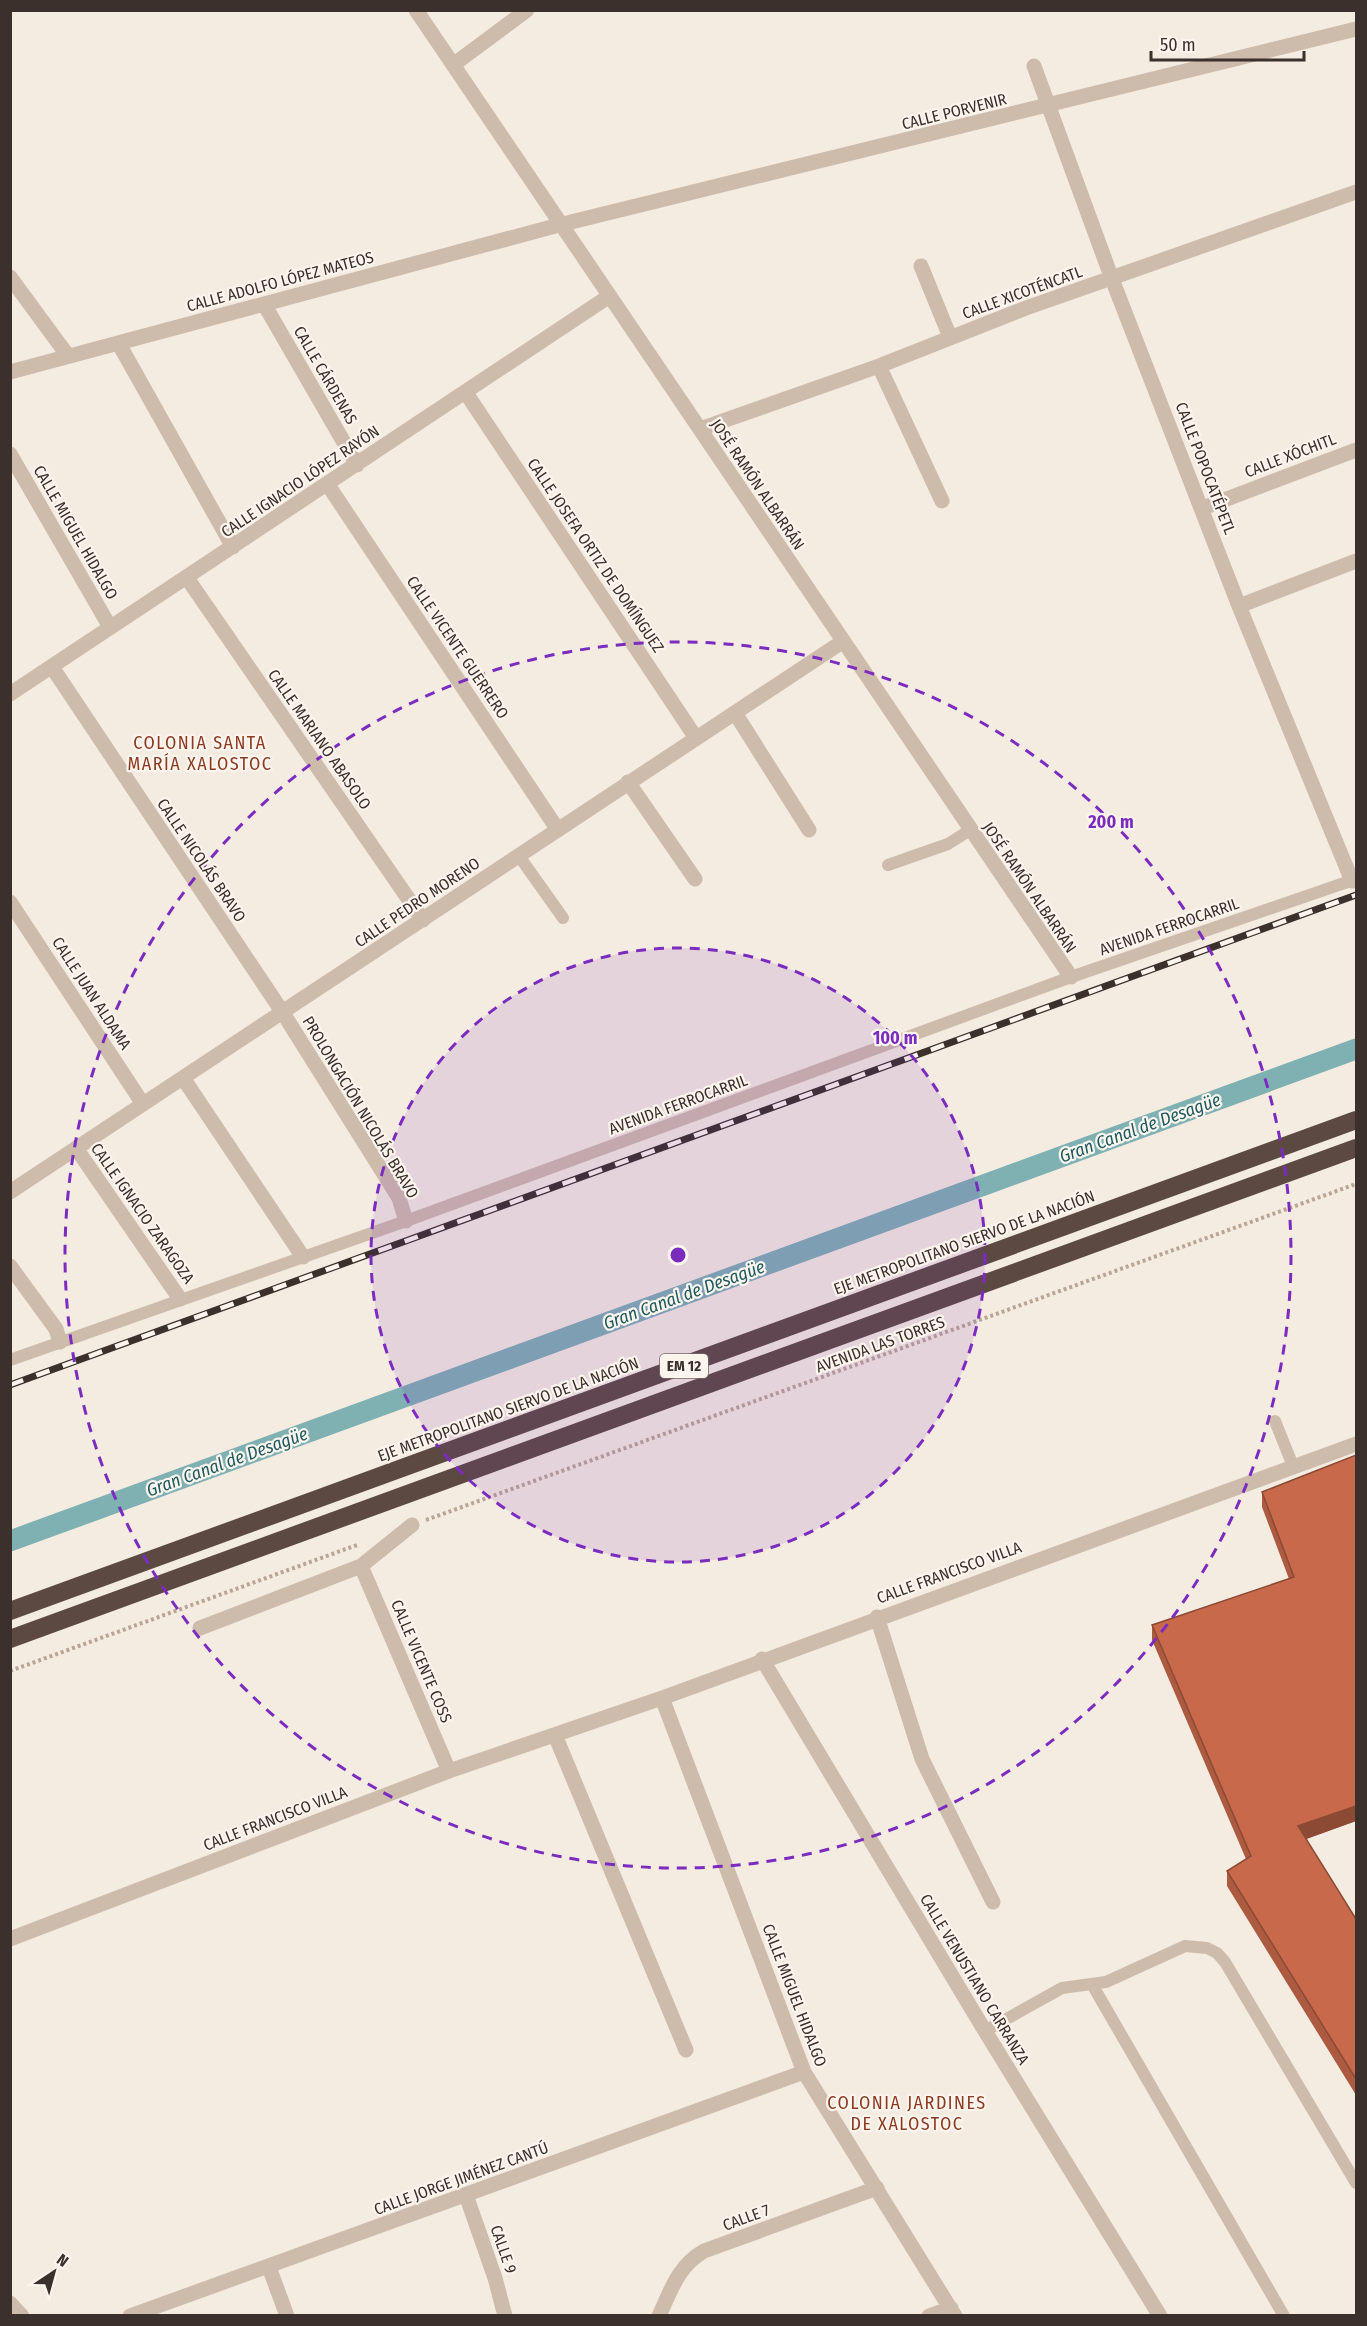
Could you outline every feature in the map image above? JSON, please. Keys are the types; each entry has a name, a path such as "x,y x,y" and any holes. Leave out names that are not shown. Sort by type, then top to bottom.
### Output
{"highway":[{"name":"EJE METROPOLITANO SIERVO DE LA NACIÓN","path":"10,1611 1356,1120"},
{"name":"EM 12","path":"10,1639 1356,1148"}],"street":[{"name":"JOSÉ RAMÓN ALBARRÁN","path":"416,10 1071,977"},
{"path":"453,65 527,10"},
{"name":"CALLE PORVENIR","path":"560,225 1048,107 1356,29"},
{"name":"CALLE POPOCATÉPETL","path":"1034,66 1112,279 1203,508 1239,606 1354,880"},
{"name":"CALLE XICOTÉNCATL","path":"700,429 1356,192"},
{"name":"CALLE ADOLFO LÓPEZ MATEOS","path":"10,372 560,225"},
{"path":"921,266 950,337"},
{"path":"10,277 68,356"},
{"name":"CALLE IGNACIO LÓPEZ RAYÓN","path":"10,694 609,297"},
{"name":"CALLE CÁRDENAS","path":"264,304 357,465"},
{"path":"119,344 233,547"},
{"path":"879,366 942,501"},
{"name":"CALLE JOSEFA ORTIZ DE DOMÍNGUEZ","path":"466,393 696,738"},
{"name":"CALLE XÓCHITL","path":"1203,508 1356,450"},
{"name":"CALLE MIGUEL HIDALGO","path":"10,454 110,627"},
{"name":"CALLE VICENTE GUERRERO","path":"328,484 558,830"},
{"path":"1239,606 1356,561"},
{"name":"CALLE MARIANO ABASOLO","path":"187,578 423,920"},
{"name":"CALLE PEDRO MORENO","path":"10,1192 842,642"},
{"name":"CALLE NICOLÁS BRAVO","path":"52,667 283,1013"},
{"path":"735,712 808,830"},
{"path":"628,782 695,879"},
{"name":"CALLE JUAN ALDAMA","path":"10,902 143,1104"},
{"name":"PROLONGACIÓN NICOLÁS BRAVO","path":"283,1013 399,1198 406,1221"},
{"path":"183,1078 303,1257"},
{"name":"CALLE IGNACIO ZARAGOZA","path":"76,1148 180,1299"},
{"path":"10,1266 56,1329 60,1342"},
{"name":"CALLE FRANCISCO VILLA","path":"10,1939 449,1771 662,1698 762,1659 1356,1444"},
{"path":"200,1628 362,1566 412,1525"},
{"name":"CALLE VICENTE COSS","path":"362,1566 449,1771"},
{"path":"877,1617 922,1759 993,1902"},
{"name":"CALLE VENUSTIANO CARRANZA","path":"762,1659 985,2031 1160,2316"},
{"name":"CALLE MIGUEL HIDALGO","path":"662,1698 804,2072 953,2312"},
{"path":"555,1735 686,2050"},
{"name":"CALLE JORGE JIMÉNEZ CANTÚ","path":"130,2316 804,2072"},
{"name":"CALLE 7","path":"659,2316 680,2271 691,2258 704,2251 877,2188"},
{"name":"CALLE 9","path":"466,2195 495,2278 505,2316"},
{"path":"269,2267 287,2316"},
{"path":"10,2303 22,2316"},
{"path":"928,2316 953,2312"}],"lane":[{"path":"888,865 948,844 970,830"},
{"path":"519,856 563,918"},
{"name":"AVENIDA FERROCARRIL","path":"10,1360 406,1221 1071,977 1354,880"},
{"path":"1275,1421 1293,1466"},
{"path":"985,2031 1062,1988 1093,1986 1185,1946 1198,1946 1217,1953 1225,1962 1356,2183"},
{"path":"1093,1986 1284,2316"}],"path":[{"name":"AVENIDA LAS TORRES","path":"412,1525 1356,1184"},
{"path":"10,1671 368,1541"}],"building":[{"path":"1356,1455 1356,1806 1298,1826 1356,1919 1356,2079 1227,1871 1251,1856 1152,1625 1294,1577 1262,1492"}],"waterway":[{"name":"Gran Canal de Desagüe","path":"10,1541 1356,1049"}],"railway":[{"path":"10,1385 1356,895"}],"district":[{"name":"COLONIA SANTA MARÍA XALOSTOC","path":"200,753"},
{"name":"COLONIA JARDINES DE XALOSTOC","path":"907,2113"}]}
